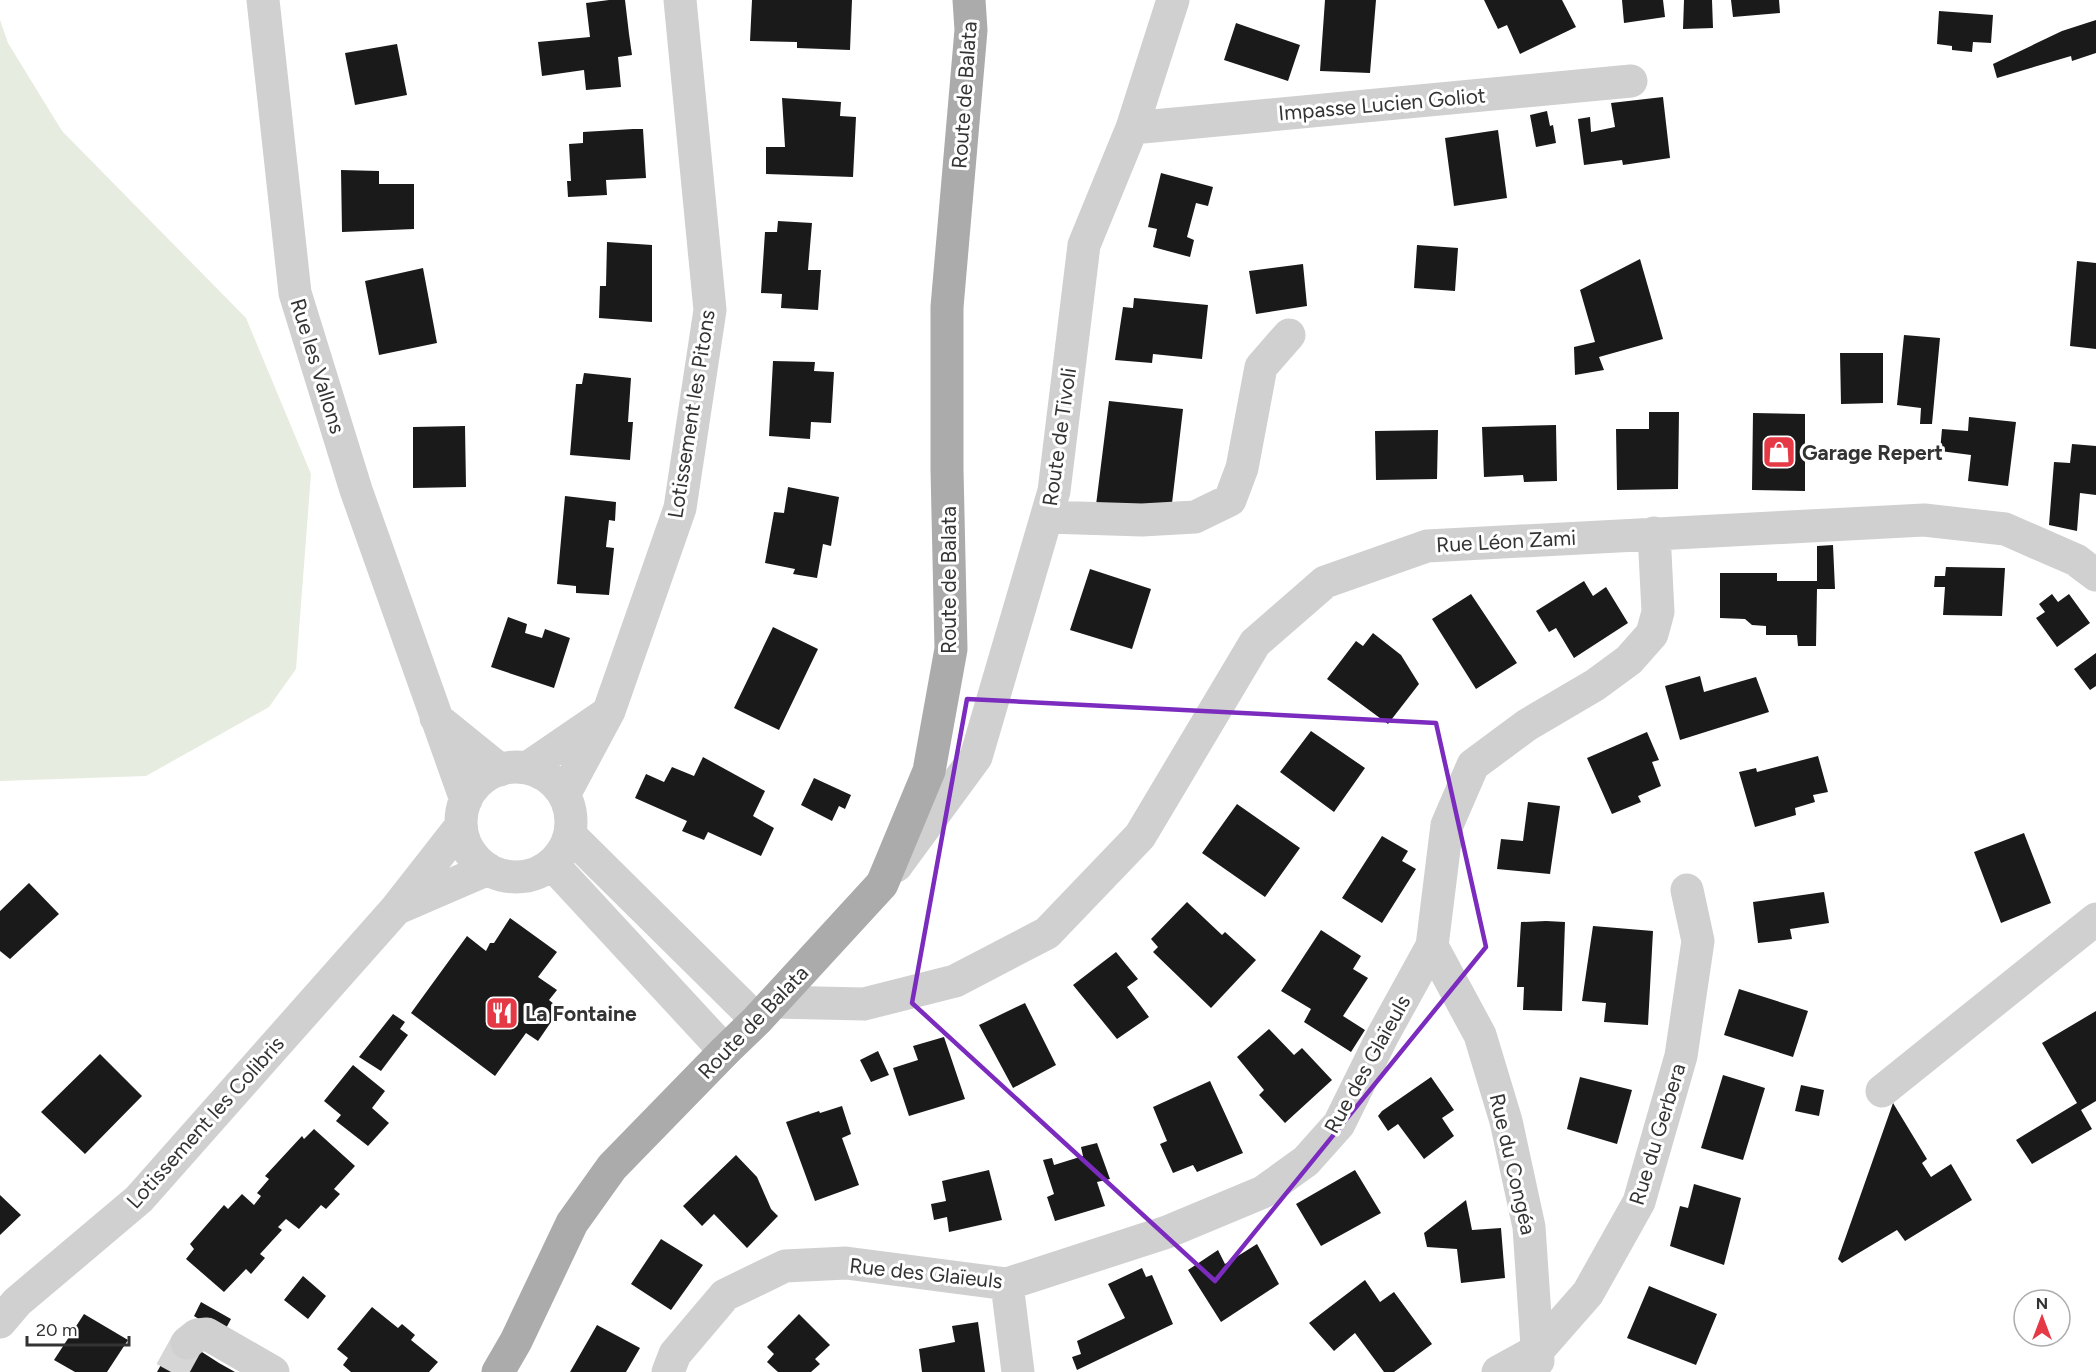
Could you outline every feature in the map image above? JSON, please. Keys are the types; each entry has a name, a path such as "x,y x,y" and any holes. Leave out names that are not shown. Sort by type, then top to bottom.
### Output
{"main road":[{"name":"Route de Balata","path":"498,1372 516,1341 572,1223 612,1167 765,1011 882,884 929,771 951,649 946,469 947,308 971,30 969,0"}],"street":[{"name":"Rue les Vallons","path":"263,0 295,293 356,490 435,718 464,813"},
{"name":"Lotissement les Pitons","path":"564,795 609,711 680,508 710,310 680,0"},
{"name":"Route de Tivoli","path":"882,884 976,757 1054,491 1084,245 1132,128 1173,0"},
{"name":"Impasse Lucien Goliot","path":"1132,128 1631,81"},
{"path":"1047,517 1142,520 1196,517 1230,500 1242,468 1261,367 1288,335"},
{"name":"Rue Léon Zami","path":"765,1011 864,1004 955,981 1047,933 1140,836 1255,644 1325,582 1427,546 1924,520 2005,529 2089,563"},
{"name":"Rue des Glaïeuls","path":"668,1372 675,1354 725,1295 785,1266 846,1263 1007,1284 1167,1232 1263,1192 1306,1161 1339,1124 1383,1035 1432,946 1447,825 1473,765 1527,726 1595,685 1629,660 1652,634 1658,612 1654,533"},
{"path":"435,718 514,769 548,778 564,795 572,821 570,835 563,850 552,864 538,873 521,877 504,875 488,869 474,858 465,843 464,813 474,787 486,776 514,769 609,711"},
{"name":"Lotissement les Colibris","path":"0,1322 17,1302 139,1199 396,909 464,813"},
{"path":"570,835 765,1011"},
{"path":"552,864 724,1051"},
{"name":"Lotissement les Colibris","path":"396,909 488,869"},
{"name":"Rue du Gerbera","path":"1538,1361 1588,1293 1639,1202 1681,1056 1698,941 1687,890"},
{"path":"1882,1091 2096,919"},
{"name":"Rue du Congéa","path":"1432,946 1480,1035 1506,1121 1529,1227 1538,1361"},
{"path":"1007,1284 1018,1372"},
{"path":"187,1343 197,1335 207,1334 273,1372"},
{"path":"1498,1372 1538,1361"}],"highlighted area":[{"path":"967,699 1436,723 1486,947 1215,1281 912,1003"}],"shaded area":[{"path":"0,20 8,43 62,131 246,318 311,474 296,669 269,707 146,776 0,781"}],"building":[{"path":"625,0 632,55 618,57 621,87 586,90 584,70 542,76 538,42 590,37 586,3"},
{"path":"752,0 852,0 850,50 797,48 797,42 750,41"},
{"path":"1325,0 1376,0 1370,73 1320,71"},
{"path":"1484,0 1562,0 1576,27 1520,54 1507,25 1498,29"},
{"path":"1622,0 1663,0 1665,17 1624,23"},
{"path":"1684,0 1712,0 1713,28 1683,29"},
{"path":"1731,0 1779,0 1780,13 1733,17"},
{"path":"1939,11 1993,15 1991,43 1973,42 1972,52 1952,50 1952,46 1937,44"},
{"path":"2096,20 2096,53 2072,61 2071,56 1997,78 1993,64 2062,31"},
{"path":"1236,23 1300,45 1288,81 1224,60"},
{"path":"397,44 407,95 355,105 345,53"},
{"path":"1663,97 1670,158 1623,165 1622,160 1584,165 1578,119 1590,117 1591,132 1615,127 1611,103"},
{"path":"782,98 841,102 840,116 856,117 853,177 766,174 766,147 785,147"},
{"path":"1547,111 1550,126 1553,125 1556,143 1536,147 1530,115"},
{"path":"643,129 646,178 606,180 607,195 568,197 567,181 571,181 569,144 583,143 583,132"},
{"path":"1498,130 1507,198 1454,206 1445,138"},
{"path":"341,170 379,171 379,184 414,184 414,229 342,232"},
{"path":"1161,173 1213,187 1208,206 1196,203 1187,237 1194,240 1190,257 1153,247 1157,229 1148,227"},
{"path":"778,221 812,223 808,270 821,270 818,310 781,308 782,294 761,293 765,232 777,232"},
{"path":"607,242 652,245 652,322 599,318 600,286 606,286"},
{"path":"1417,245 1458,248 1455,291 1414,288"},
{"path":"1640,259 1663,339 1599,357 1604,370 1575,375 1574,347 1595,342 1580,290"},
{"path":"2077,261 2096,263 2096,349 2070,346"},
{"path":"1303,264 1307,306 1256,314 1249,271"},
{"path":"423,268 437,343 379,355 365,281"},
{"path":"1134,298 1208,305 1202,359 1153,354 1152,363 1115,360 1123,307 1133,308"},
{"path":"1904,335 1940,338 1932,424 1920,424 1921,408 1897,405"},
{"path":"1840,353 1883,353 1883,403 1841,404"},
{"path":"773,361 815,362 814,371 834,372 831,423 811,422 810,439 769,436"},
{"path":"584,373 631,378 628,422 633,422 630,460 570,455 576,384 582,384"},
{"path":"1109,401 1183,409 1171,512 1096,505"},
{"path":"1649,412 1679,412 1678,489 1617,490 1616,429 1649,429"},
{"name":"Garage Repert","path":"1753,413 1805,414 1805,491 1752,490"},
{"path":"1969,417 2016,422 2008,486 1968,481 1971,455 1940,451 1942,429 1968,431"},
{"path":"1556,425 1557,481 1524,482 1523,475 1484,477 1482,427"},
{"path":"465,426 466,487 413,488 413,427"},
{"path":"1438,430 1437,479 1376,480 1375,431"},
{"path":"2072,444 2096,446 2096,495 2080,493 2077,531 2049,525 2054,462 2070,463"},
{"path":"788,487 839,497 831,546 823,544 817,578 793,574 795,569 765,563 774,512 784,513"},
{"path":"565,496 616,502 615,521 609,520 606,547 614,548 609,595 576,593 576,586 557,584"},
{"path":"1833,545 1835,589 1817,589 1816,646 1798,646 1797,635 1766,635 1766,626 1752,625 1745,619 1720,618 1720,573 1777,573 1777,581 1817,581 1817,546"},
{"path":"1946,567 2005,568 2002,616 1943,615 1945,587 1934,587 1935,576 1945,576"},
{"path":"1090,569 1151,589 1132,649 1070,630"},
{"path":"1584,581 1593,596 1606,587 1628,623 1574,658 1556,628 1549,632 1536,611"},
{"path":"1471,594 1517,663 1476,689 1432,619"},
{"path":"2052,594 2058,602 2069,594 2090,623 2057,647 2036,618 2045,612 2039,604"},
{"path":"508,617 527,624 525,633 542,638 545,629 570,638 554,688 491,667"},
{"path":"773,627 818,649 779,730 734,708"},
{"path":"1373,633 1401,655 1419,684 1388,724 1327,679 1356,641 1363,646"},
{"path":"2096,653 2096,686 2090,690 2074,669"},
{"path":"1700,676 1704,692 1756,677 1769,712 1680,740 1665,686"},
{"path":"1311,731 1365,768 1334,812 1280,772"},
{"path":"1647,732 1659,760 1652,762 1661,786 1638,796 1641,802 1612,814 1587,758"},
{"path":"1818,756 1828,792 1813,795 1815,802 1795,808 1796,815 1755,827 1739,772 1756,768 1757,772"},
{"path":"703,757 765,791 753,816 774,828 761,856 708,832 704,840 682,831 687,821 635,798 646,774 664,782 672,767 694,776"},
{"path":"814,778 851,795 845,809 839,806 832,821 801,805"},
{"path":"1528,802 1560,806 1550,874 1497,869 1501,839 1523,841"},
{"path":"1237,804 1300,848 1265,897 1202,853"},
{"path":"2024,833 2051,903 2001,923 1974,852"},
{"path":"1382,836 1408,851 1402,861 1416,869 1382,923 1342,898"},
{"path":"29,883 59,914 10,959 0,951 0,911"},
{"path":"1824,892 1829,923 1790,929 1792,939 1758,943 1753,902"},
{"path":"1187,902 1222,935 1225,932 1256,960 1211,1008 1153,952 1158,947 1151,939"},
{"path":"510,918 557,952 538,977 557,990 549,1000 560,1009 538,1041 526,1033 495,1076 411,1013 467,936 486,951"},
{"path":"1521,922 1565,922 1562,1011 1523,1010 1524,987 1517,987"},
{"path":"1593,926 1653,931 1648,1025 1604,1022 1606,1003 1582,1001"},
{"path":"1321,930 1361,956 1353,969 1368,978 1343,1016 1365,1030 1351,1052 1304,1022 1311,1009 1281,991"},
{"path":"1116,952 1138,979 1127,987 1149,1017 1117,1039 1073,985"},
{"path":"1739,989 1808,1011 1793,1057 1724,1035"},
{"path":"1025,1003 1056,1065 1013,1088 979,1025"},
{"path":"2096,1011 2096,1101 2081,1110 2092,1129 2032,1164 2016,1140 2077,1103 2042,1043"},
{"path":"393,1014 405,1022 400,1029 408,1035 381,1071 359,1057"},
{"path":"1269,1029 1294,1055 1302,1048 1332,1080 1285,1123 1259,1095 1264,1090 1237,1057"},
{"path":"944,1037 965,1099 909,1116 893,1068 918,1060 913,1046"},
{"path":"878,1051 889,1075 871,1082 860,1060"},
{"path":"100,1054 142,1096 85,1154 41,1112"},
{"path":"353,1065 385,1091 372,1108 389,1123 368,1146 336,1121 341,1115 324,1101"},
{"path":"1723,1075 1765,1088 1743,1160 1701,1148"},
{"path":"1431,1077 1454,1110 1442,1118 1454,1136 1424,1159 1398,1124 1388,1131 1378,1116"},
{"path":"1580,1077 1632,1090 1617,1144 1567,1129"},
{"path":"1210,1081 1243,1153 1197,1172 1193,1165 1173,1173 1160,1144 1167,1141 1153,1107"},
{"path":"1801,1085 1824,1090 1819,1116 1795,1111"},
{"path":"1893,1103 1927,1159 1922,1163 1931,1177 1951,1164 1972,1200 1905,1241 1897,1230 1842,1263 1838,1259"},
{"path":"842,1106 851,1134 842,1138 859,1185 815,1201 786,1122"},
{"path":"314,1129 355,1166 334,1189 340,1194 326,1209 321,1205 299,1229 286,1219 278,1227 282,1230 260,1254 265,1258 251,1274 246,1269 224,1292 186,1259 194,1249 190,1244 224,1205 228,1209 242,1194 254,1205 261,1196 257,1193 269,1179 265,1176 302,1136 304,1139"},
{"path":"1097,1143 1110,1179 1097,1182 1105,1206 1055,1221 1047,1197 1054,1194 1043,1160 1052,1158 1054,1165 1083,1156 1081,1147"},
{"path":"736,1155 757,1177 771,1209 778,1216 747,1248 714,1214 702,1226 683,1206"},
{"path":"989,1170 1002,1220 949,1232 947,1217 934,1220 931,1204 946,1201 942,1181"},
{"path":"1355,1170 1381,1213 1321,1246 1296,1204"},
{"path":"1694,1184 1741,1198 1724,1265 1670,1246 1680,1206 1688,1208"},
{"path":"0,1195 21,1215 0,1235"},
{"path":"1466,1200 1472,1230 1501,1228 1505,1278 1461,1283 1457,1249 1427,1247 1424,1233"},
{"path":"661,1239 703,1265 671,1310 631,1284"},
{"path":"1257,1244 1279,1284 1221,1322 1188,1270 1218,1250 1225,1264"},
{"path":"1142,1268 1146,1277 1152,1275 1173,1324 1077,1370 1072,1357 1081,1354 1077,1341 1125,1318 1108,1284"},
{"path":"303,1276 326,1296 308,1319 284,1300"},
{"path":"1365,1280 1380,1302 1394,1292 1432,1344 1394,1372 1384,1372 1355,1333 1334,1351 1309,1323"},
{"path":"1649,1286 1717,1314 1696,1365 1627,1338"},
{"path":"201,1302 231,1319 223,1334 194,1316"},
{"path":"372,1307 398,1328 402,1324 415,1335 411,1340 438,1362 429,1372 351,1372 343,1365 348,1358 337,1349"},
{"path":"84,1314 128,1340 107,1372 75,1372 54,1360"},
{"path":"799,1314 830,1345 815,1359 820,1364 811,1372 778,1372 767,1362 774,1354 767,1347"},
{"path":"978,1322 985,1372 922,1372 919,1349 955,1342 952,1326"},
{"path":"597,1325 640,1348 626,1372 570,1372"},
{"path":"177,1336 219,1363 235,1372 157,1372"}],"tunnel":[{"path":"171,1372 187,1343"}],"place":[{"name":"Garage Repert","path":"1779,452"},
{"name":"La Fontaine","path":"502,1013"}]}
